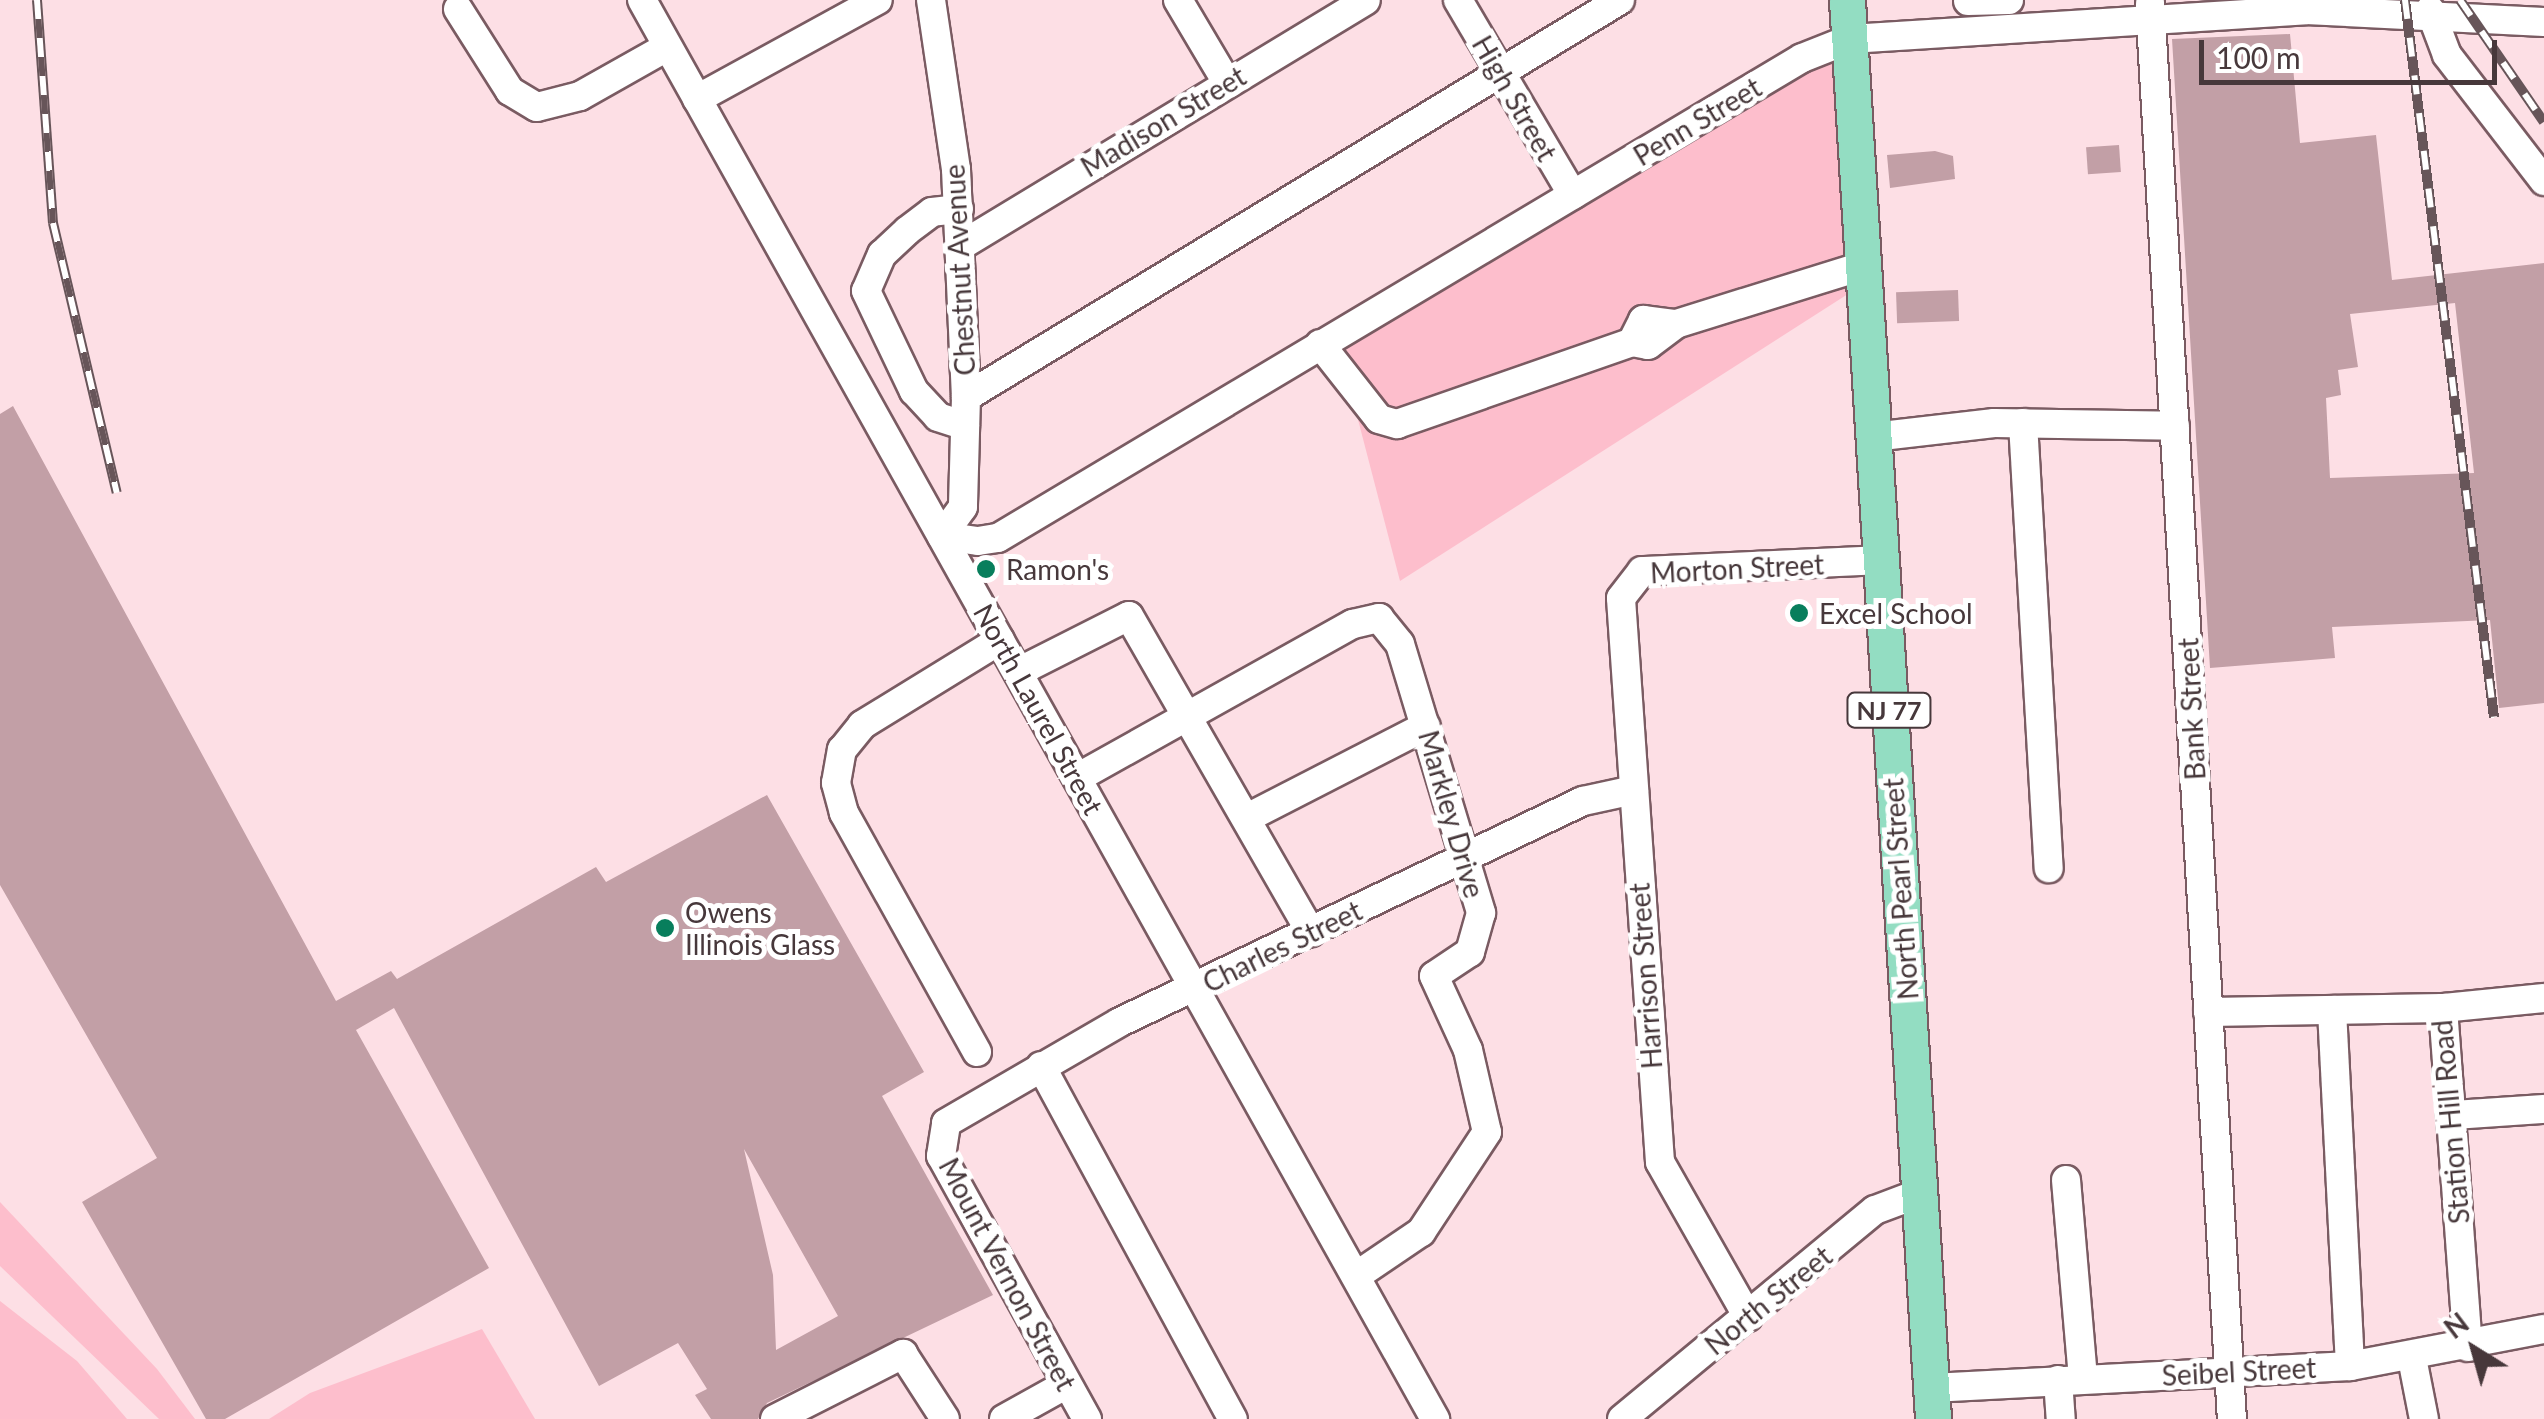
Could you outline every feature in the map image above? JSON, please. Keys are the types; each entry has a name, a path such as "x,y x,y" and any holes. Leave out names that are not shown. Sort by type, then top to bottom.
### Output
{"main road":[{"name":"North Pearl Street","path":"1847,0 1932,1403"}],"street":[{"name":"North Laurel Street","path":"642,0 1435,1419"},
{"path":"696,99 878,0"},
{"name":"Chestnut Avenue","path":"930,0 959,209 966,412 963,508 942,536"},
{"path":"1178,0 1226,81"},
{"name":"Madison Street","path":"962,244 1226,81 1366,0"},
{"name":"High Street","path":"1458,0 1573,195"},
{"path":"959,209 932,212 907,231 882,254 866,291 914,391 938,417 966,412 1499,72 1620,0"},
{"path":"1968,1 2009,0"},
{"path":"458,9 510,91 537,106 580,96 667,47"},
{"name":"Penn Street","path":"942,536 998,538 1802,58 1850,39 2150,10 2430,10 2544,22"},
{"name":"Bank Street","path":"2150,10 2232,1419"},
{"path":"2430,10 2447,55 2544,182"},
{"path":"1320,344 1366,405 1397,424 1632,342 1643,320 1676,324 1862,266"},
{"path":"2023,423 2049,868"},
{"path":"1874,437 2023,423 2175,426"},
{"name":"Morton Street","path":"1622,610 1623,585 1642,570 1880,560"},
{"name":"Harrison Street","path":"1622,610 1660,1162 1748,1317"},
{"path":"1018,672 1128,616 1190,715 1311,932"},
{"name":"Markley Drive","path":"1077,778 1379,618 1400,644 1468,857 1480,932 1470,952 1434,976 1468,1050 1487,1132 1421,1232 1356,1276"},
{"path":"977,1052 844,813 836,783 842,750 862,725 1000,640"},
{"path":"1248,818 1426,726"},
{"name":"Charles Street","path":"942,1127 1041,1066 1193,988 1583,802 1634,790"},
{"path":"2443,1008 2544,998"},
{"name":"Station Hill Road","path":"2208,1012 2443,1008 2468,1347"},
{"path":"2332,1010 2350,1366"},
{"path":"1041,1066 1233,1419"},
{"path":"2452,1115 2544,1109"},
{"name":"Mount Vernon Street","path":"942,1127 941,1156 1086,1419"},
{"path":"2061,1419 2070,1379 2066,1180"},
{"name":"North Street","path":"1633,1415 1875,1210 1920,1193"},
{"name":"Seibel Street","path":"1932,1403 2070,1379 2350,1366 2412,1358 2544,1329"},
{"path":"775,1419 903,1354 945,1419"},
{"path":"2412,1358 2424,1419"},
{"path":"1004,1419 1067,1384"}],"shaded area":[{"path":"1850,39 1862,285 1400,581 1336,335"},
{"path":"0,1202 157,1369 195,1419 159,1419 0,1266"},
{"path":"0,1301 77,1361 127,1419 0,1419"},
{"path":"482,1329 535,1419 269,1419 310,1393"}],"building":[{"path":"2290,34 2300,143 2376,135 2392,280 2544,263 2544,703 2499,708 2490,620 2332,627 2335,658 2210,668 2172,39","holes":["2455,303 2474,473 2330,478 2326,398 2341,395 2338,370 2358,367 2350,314"]},
{"path":"2119,145 2121,172 2088,174 2086,147"},
{"path":"1935,151 1953,156 1955,179 1890,188 1887,155"},
{"path":"1958,290 1959,321 1897,323 1896,292"},
{"name":"Owens Illinois Glass","path":"13,406 336,1001 391,971 397,979 596,867 606,882 767,795 924,1072 882,1096 993,1295 767,1403 758,1419 711,1419 695,1395 707,1389 678,1343 599,1386 394,1008 356,1030 489,1268 225,1419 206,1419 82,1202 157,1158 0,885 0,414","holes":["744,1149 838,1316 776,1350 773,1275"]}],"railway":[{"path":"37,0 53,223 117,493"},
{"path":"2405,0 2494,718"},
{"path":"2460,0 2544,122"}],"place":[{"name":"Ramon's","path":"986,569"},
{"name":"Excel School","path":"1799,613"},
{"name":"Owens Illinois Glass","path":"665,928"}]}
